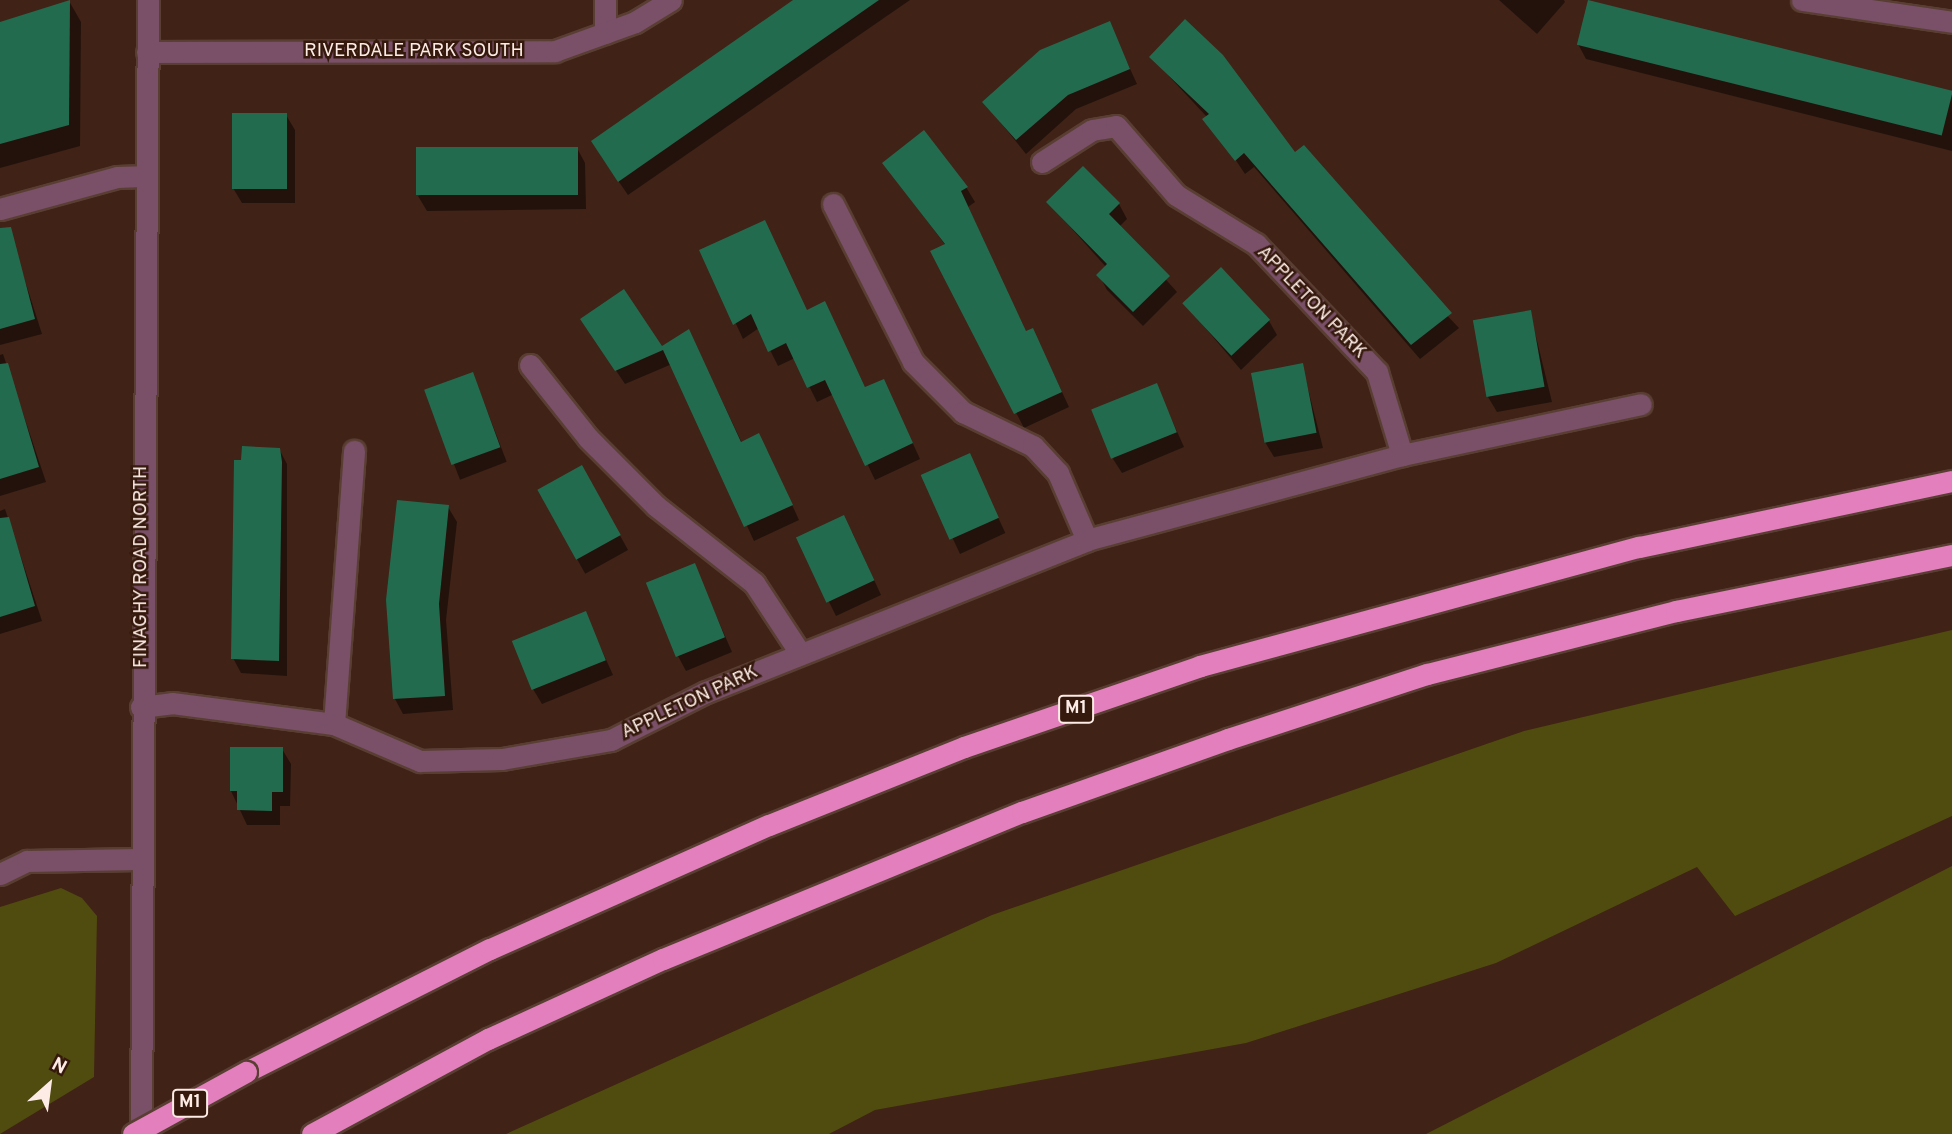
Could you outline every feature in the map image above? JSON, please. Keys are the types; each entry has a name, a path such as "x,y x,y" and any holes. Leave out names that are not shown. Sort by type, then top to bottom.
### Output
{"highway":[{"name":"M1","path":"133,1134 246,1072 490,949 769,825 1095,702 1428,600 1639,547 1952,481"},
{"path":"312,1134 488,1039 663,959 1022,812 1228,739 1427,674 1676,611 1952,555"}],"street":[{"name":"FINAGHY ROAD NORTH","path":"141,1134 139,859 142,176 148,0"},
{"path":"605,33 606,0"},
{"name":"RIVERDALE PARK SOUTH","path":"147,52 555,51 605,33 671,0"},
{"path":"1802,0 1952,22"},
{"name":"APPLETON PARK","path":"1042,162 1092,130 1115,126 1176,195 1255,244 1351,342 1377,372 1402,455"},
{"path":"0,209 142,176"},
{"path":"833,204 913,362 963,412 1033,446 1058,473 1087,540"},
{"path":"530,365 587,438 656,506 754,583 800,653"},
{"name":"APPLETON PARK","path":"141,707 172,703 334,724 420,761 502,759 611,740 800,653 1087,540 1402,455 1641,404"},
{"path":"334,724 354,451"},
{"path":"0,874 27,861 139,859"}],"shaded area":[{"path":"1952,630 1952,816 1735,916 1697,867 1496,963 1246,1043 875,1110 829,1134 506,1134 992,915 1524,731"},
{"path":"1952,866 1952,1134 1426,1134"},
{"path":"61,888 82,898 97,916 94,1077 0,1134 0,907"}],"building":[{"path":"70,0 69,125 0,144 0,22"},
{"path":"793,0 879,0 618,182 591,141"},
{"path":"1588,0 1952,91 1942,136 1577,45"},
{"path":"1185,19 1223,55 1295,152 1304,145 1452,313 1411,345 1244,153 1235,161 1202,119 1209,114 1149,57"},
{"path":"1110,21 1130,69 1068,95 1016,140 982,102 1040,50"},
{"path":"232,113 287,113 287,189 232,189"},
{"path":"924,130 968,187 961,191 1026,331 1033,328 1062,392 1014,414 930,251 945,244 882,163"},
{"path":"416,147 578,147 578,195 416,195"},
{"path":"1083,166 1120,203 1109,214 1170,276 1133,312 1096,275 1107,264 1046,202"},
{"path":"765,220 807,310 825,301 865,387 884,379 913,443 865,466 825,380 807,388 786,343 768,352 751,314 733,325 699,250"},
{"path":"11,227 35,319 0,329 0,228"},
{"path":"1221,267 1270,320 1231,356 1182,303"},
{"path":"624,289 662,346 689,329 741,442 759,433 793,505 744,527 663,350 615,371 580,319"},
{"path":"1531,310 1545,387 1486,397 1473,320"},
{"path":"8,363 39,467 0,479 0,364"},
{"path":"1303,363 1317,433 1265,443 1251,373"},
{"path":"473,372 500,447 451,465 424,390"},
{"path":"1157,383 1177,432 1111,459 1091,410"},
{"path":"242,446 280,448 279,661 231,659 234,460 241,460"},
{"path":"970,453 999,518 950,540 921,475"},
{"path":"582,465 621,535 576,560 537,490"},
{"path":"397,500 449,505 439,604 445,696 393,699 386,600"},
{"path":"844,515 874,580 826,603 796,537"},
{"path":"9,517 35,606 0,617 0,518"},
{"path":"695,563 725,637 676,657 646,583"},
{"path":"586,611 606,660 532,690 512,641"},
{"path":"230,747 283,747 283,792 272,792 272,811 237,810 237,791 230,791"}]}
